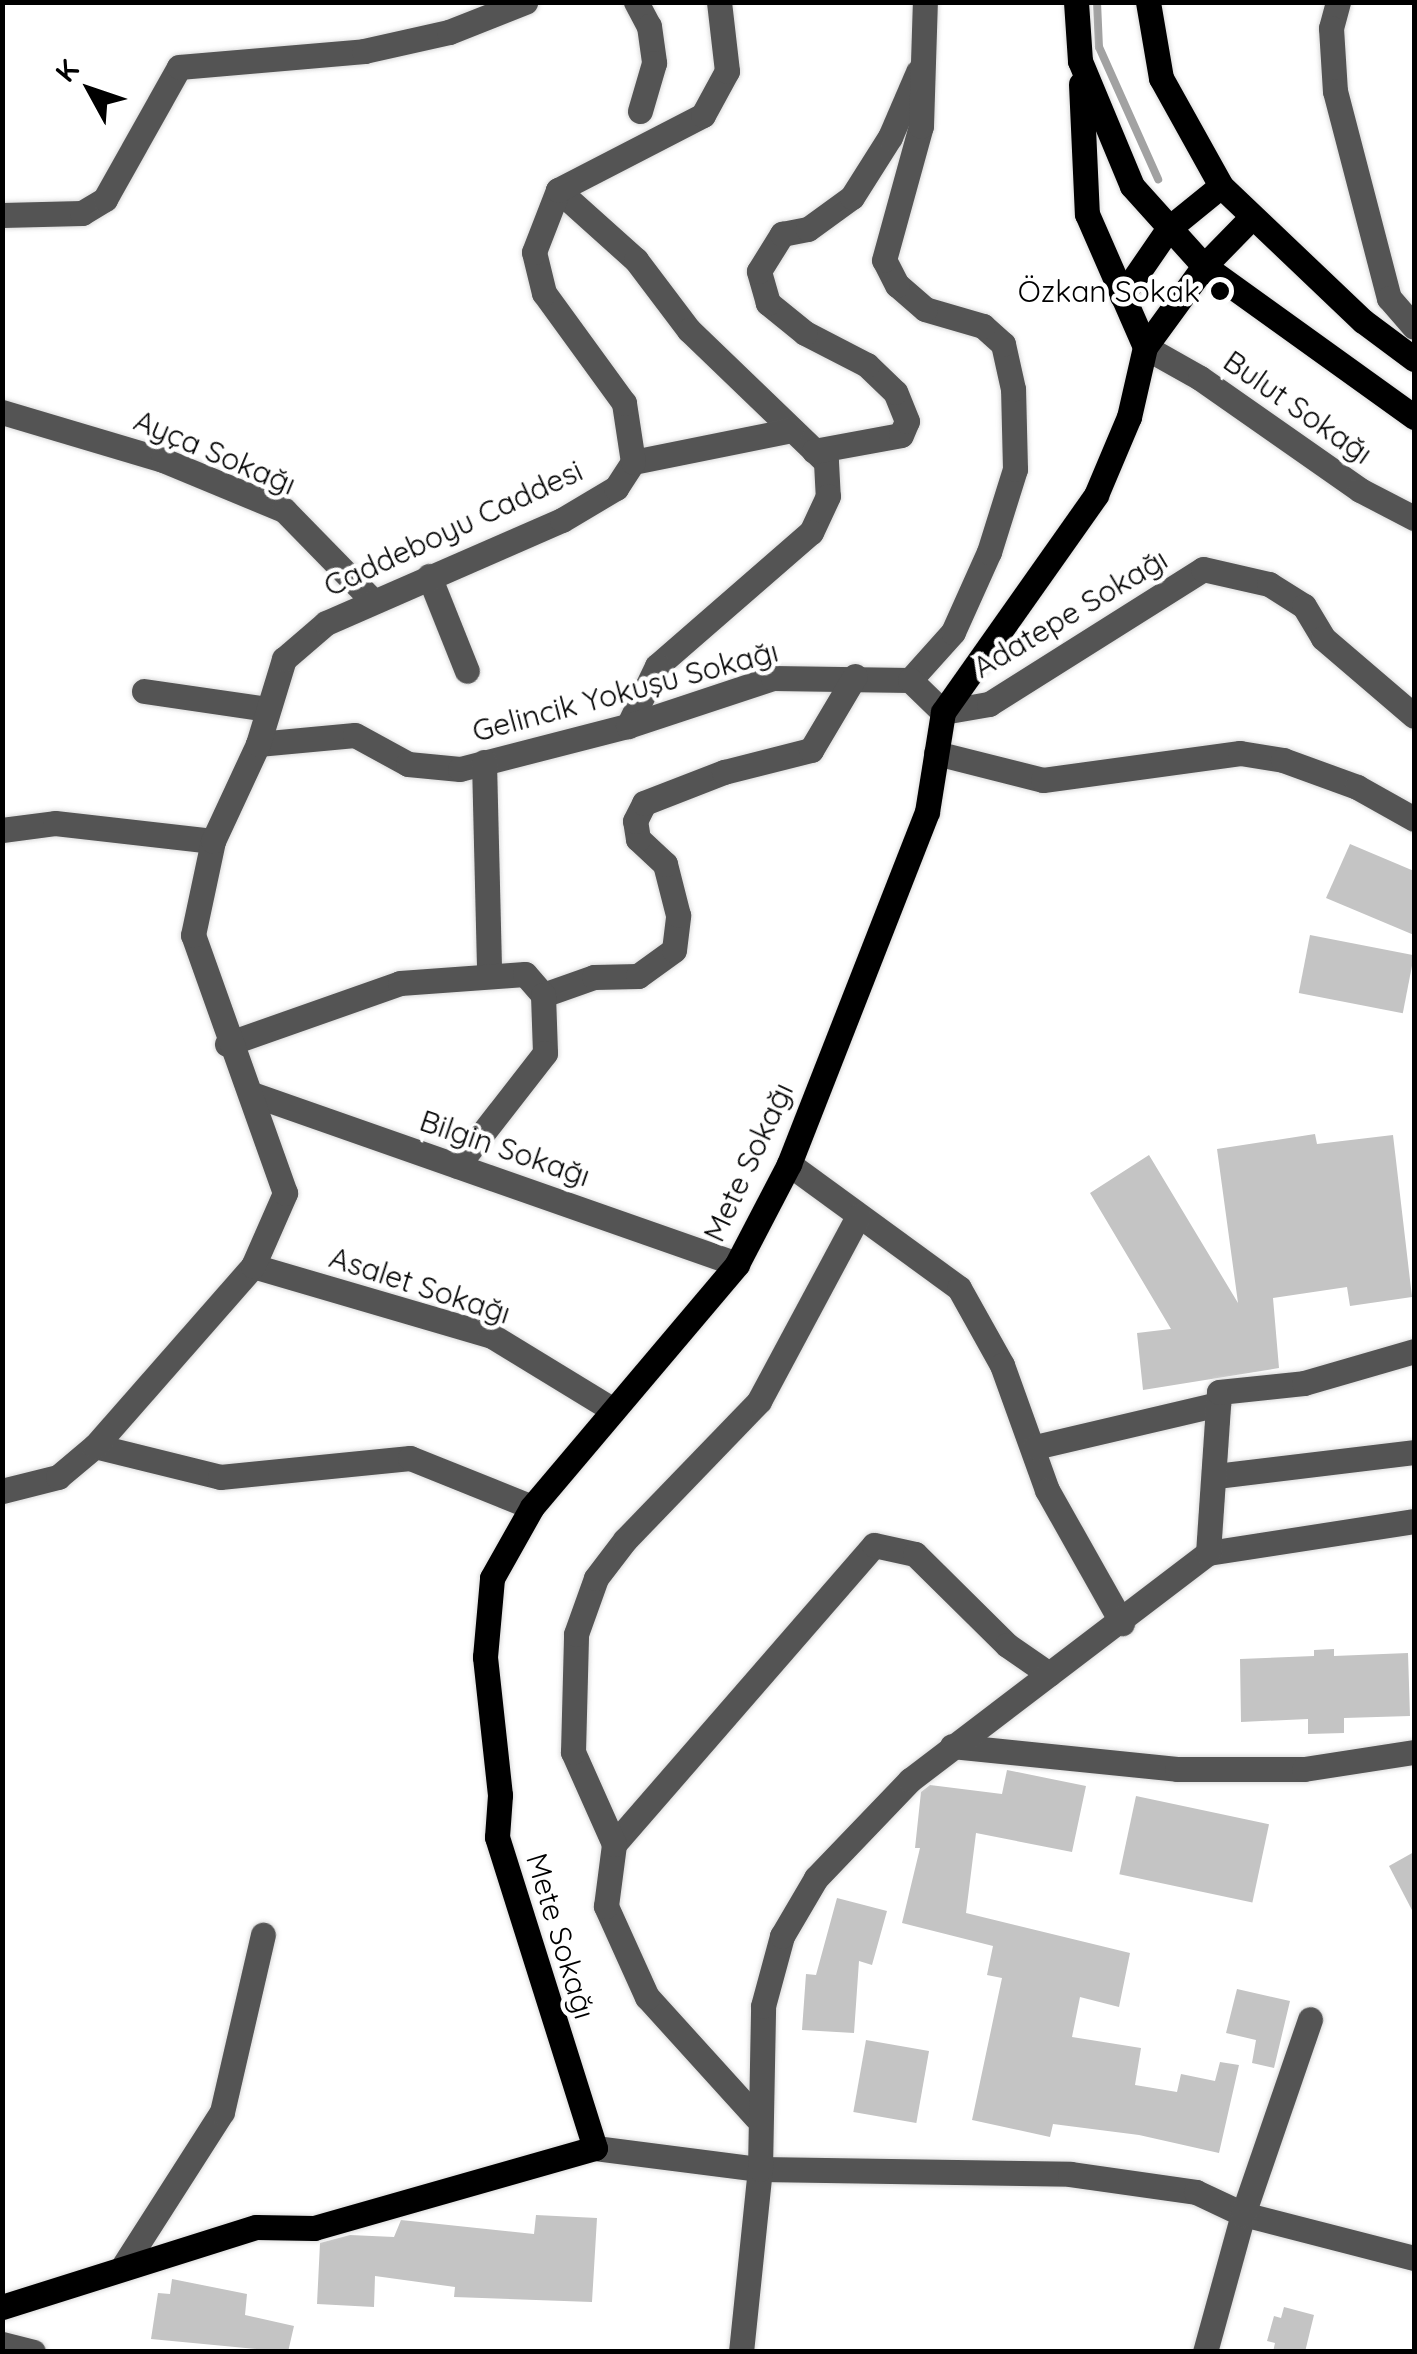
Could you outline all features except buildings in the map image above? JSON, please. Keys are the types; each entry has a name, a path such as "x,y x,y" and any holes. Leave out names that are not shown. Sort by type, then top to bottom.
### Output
{"main road":[{"path":"1076,2 1087,214 1144,348"},
{"path":"1148,2 1162,78 1221,186 1250,219 1387,339 1414,356"},
{"path":"1080,61 1108,140 1132,186 1168,228 1204,266 1414,417"},
{"path":"1122,296 1168,228 1221,186"},
{"name":"Mete Sokağı","path":"595,2148 497,1837 500,1796 484,1657 492,1578 532,1507 737,1264 789,1164 926,812 943,712 1096,495 1129,417 1144,348 1204,266 1250,219"},
{"path":"2,2307 124,2265 256,2227 314,2228 595,2148"}],"street":[{"path":"636,2 650,26 654,63 640,111"},
{"path":"719,2 727,71 703,114 558,190 534,252 544,293 624,402 633,462 791,430"},
{"path":"925,2 921,126 884,260 897,285 925,309 983,326 1003,344 1013,388 1015,469 989,552 953,632 910,680 943,712"},
{"path":"1338,2 1332,28 1334,91 1389,298 1414,326"},
{"path":"2,215 82,214 105,199 179,67 364,51 516,5"},
{"path":"814,452 902,435 906,421 895,392 867,365 805,333 768,303 759,271 782,234 808,228 852,197 890,137 924,57"},
{"path":"558,190 636,260 689,330 826,462 828,496 810,532 657,666 628,726"},
{"name":"Bulut Sokağı","path":"1144,348 1200,378 1360,490 1414,518"},
{"name":"Ayça Sokağı","path":"2,412 164,460 284,510 373,602"},
{"name":"Caddeboyu Caddesi","path":"2,1490 58,1477 95,1446 253,1266 285,1193 252,1094 227,1044 192,935 213,840 258,744 284,659 326,623 562,520 616,488 633,462"},
{"name":"Adatepe Sokağı","path":"943,712 989,704 1034,680 1203,568 1269,584 1304,606 1324,638 1414,716"},
{"path":"429,576 467,671"},
{"path":"543,994 594,977 638,976 674,950 678,915 665,864 638,839 634,821 644,803 724,772 812,750 855,676"},
{"name":"Gelincik Yokuşu Sokağı","path":"258,744 355,735 408,764 460,769 628,726 773,678 855,676 910,680"},
{"path":"144,692 266,709"},
{"path":"936,754 1043,780 1240,752 1283,760 1357,787 1414,819"},
{"path":"484,762 489,974"},
{"path":"2,830 55,823 213,840"},
{"path":"227,1044 400,983 524,974 543,994 545,1054 457,1166"},
{"name":"Bilgin Sokağı","path":"252,1094 737,1264"},
{"path":"789,1164 959,1288 1002,1365 1035,1446 1047,1490 1122,1623"},
{"path":"756,2117 647,1997 606,1906 614,1844 573,1752 576,1634 596,1578 624,1540 759,1401 858,1216"},
{"name":"Asalet Sokağı","path":"253,1266 492,1336 614,1410"},
{"path":"1035,1446 1218,1398 1304,1383 1414,1351"},
{"path":"1208,1553 1216,1476 1218,1398"},
{"path":"95,1446 220,1477 410,1458 532,1507"},
{"path":"1216,1476 1414,1452"},
{"path":"741,2352 760,2169 756,2117 763,2006 782,1936 816,1878 952,1746 1122,1623 1208,1553 1414,1521"},
{"path":"614,1844 874,1545 916,1554 1007,1644 1050,1674"},
{"path":"952,1746 1177,1769 1304,1769 1414,1752"},
{"path":"124,2265 222,2112 262,1935"},
{"path":"1205,2352 1243,2214 1310,2019"},
{"path":"595,2148 760,2169 1070,2174 1196,2192 1243,2214 1414,2258"},
{"path":"2,2344 34,2352"}],"waterway":[{"path":"1097,2 1099,47 1158,179"}],"place":[{"name":"Özkan Sokak","path":"1220,291"}]}
